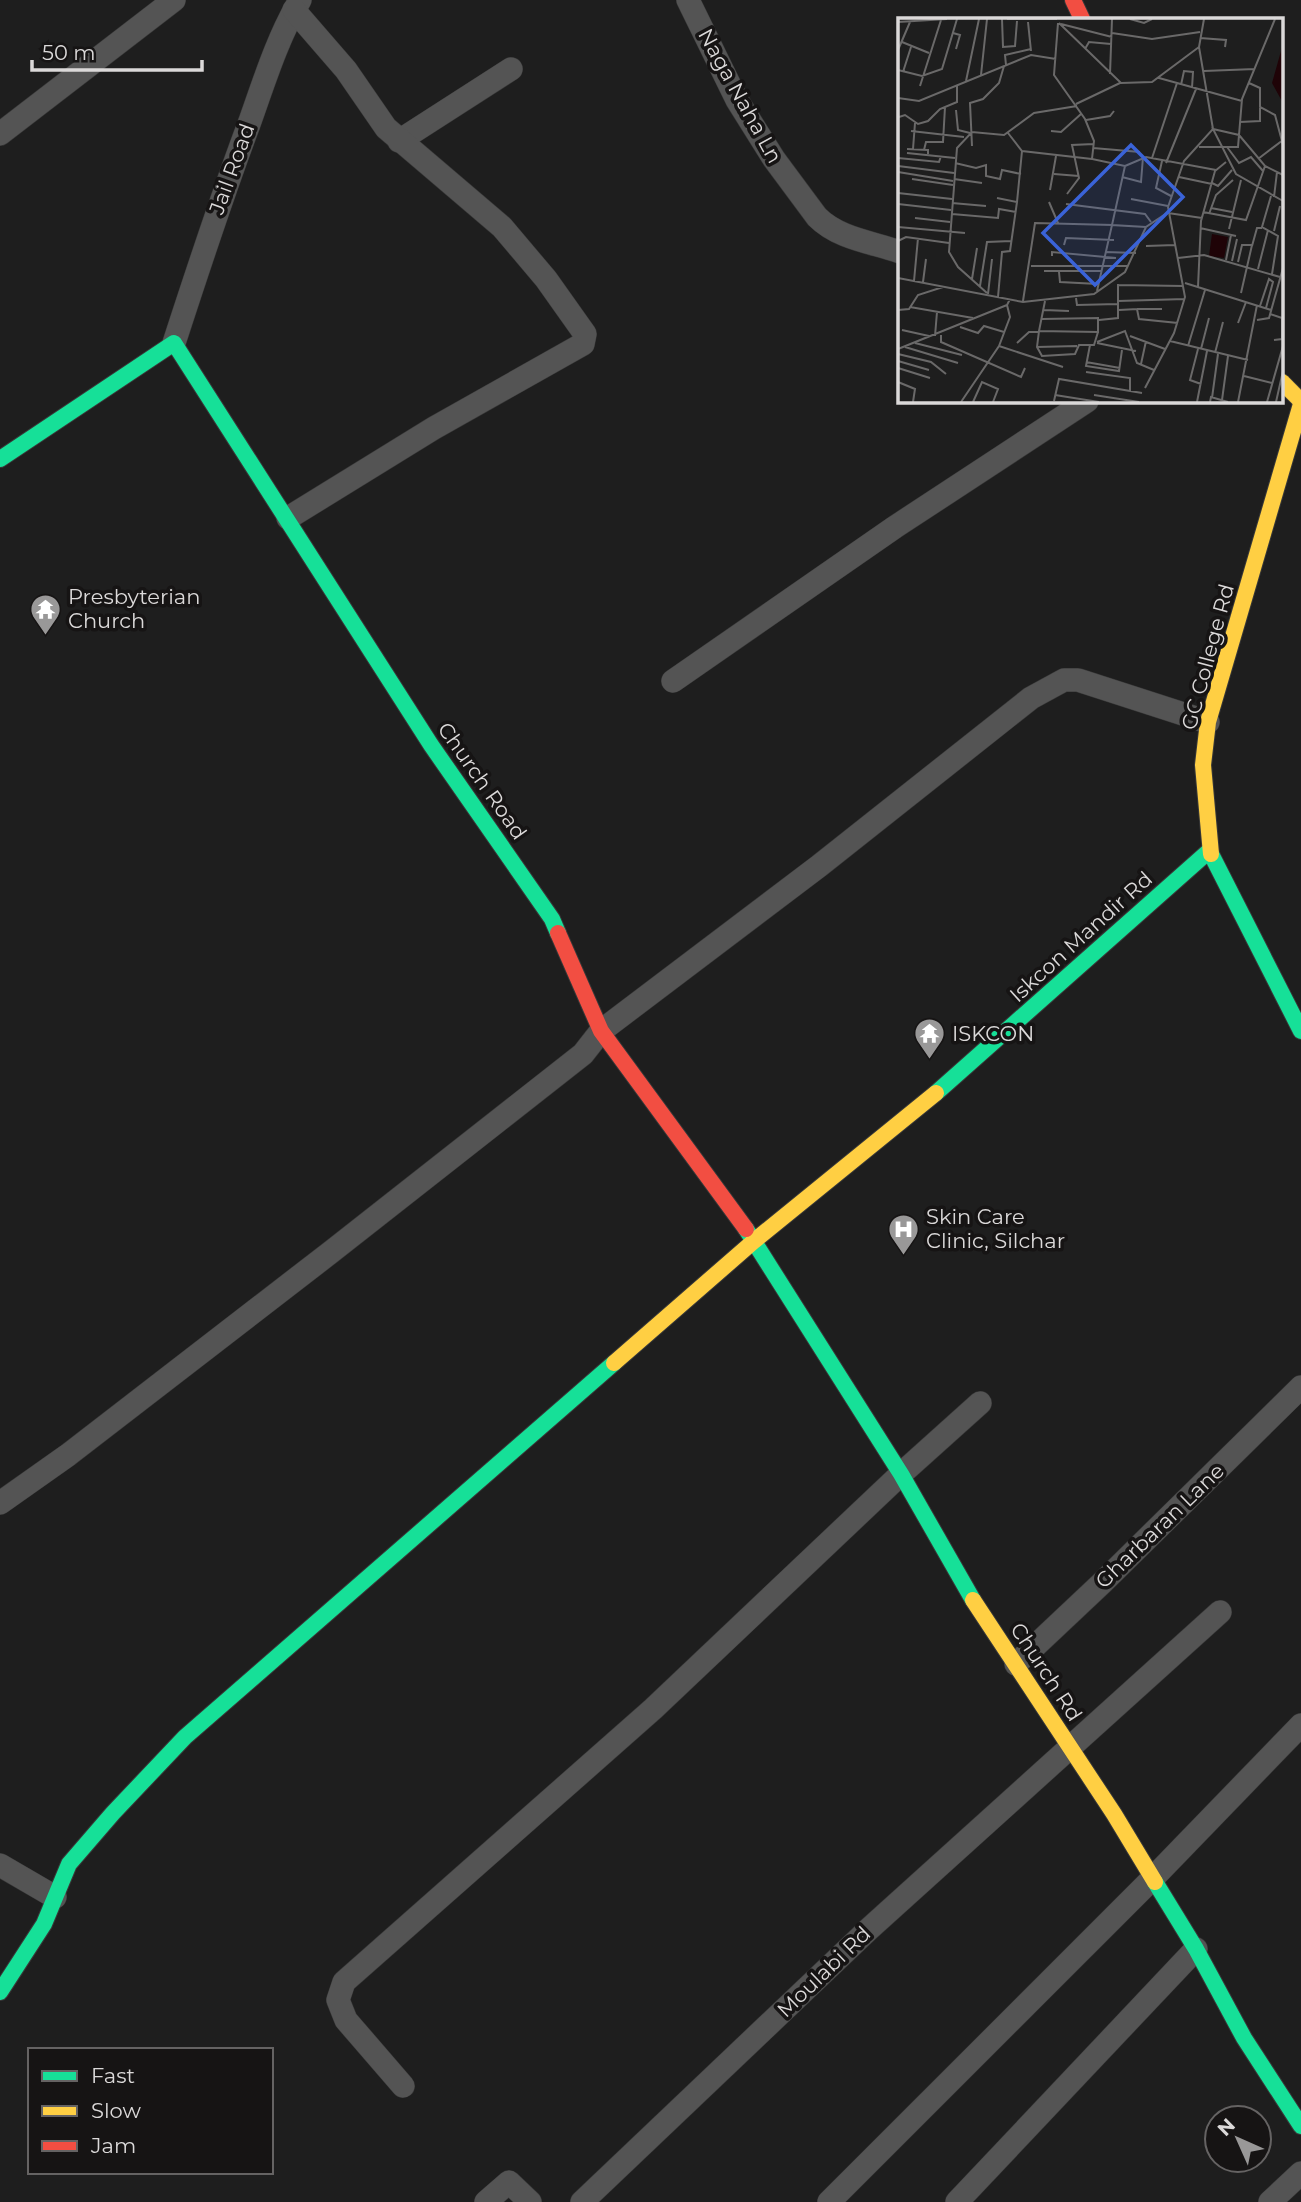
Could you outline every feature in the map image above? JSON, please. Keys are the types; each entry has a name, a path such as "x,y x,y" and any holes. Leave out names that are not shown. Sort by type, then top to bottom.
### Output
{"main road":[{"path":"1073,0 1082,18"},
{"path":"0,459 174,343"},
{"name":"Church Road","path":"174,343 431,745 552,919 601,1031 754,1241"},
{"name":"GC College Rd","path":"1295,393 1279,486 1208,722 1203,765 1209,851 1301,1031"},
{"name":"Iskcon Mandir Rd","path":"0,1992 44,1924 69,1864 185,1737 754,1241 966,1068 1209,851"},
{"name":"Church Rd","path":"754,1241 901,1474 967,1591 1153,1878 1196,1949 1244,2038 1301,2126"}],"street":[{"path":"0,134 174,0"},
{"name":"Naga Naha Ln","path":"688,0 737,100 774,159 817,217 848,237 898,251"},
{"path":"288,518 434,428 583,344 585,334 546,279 502,227 386,128 297,5"},
{"name":"Jail Road","path":"174,343 209,233 272,59 297,5"},
{"path":"398,141 511,69"},
{"path":"673,681 884,534 1085,402"},
{"path":"0,1503 68,1455 331,1252 583,1054 601,1031 819,866 1031,698 1064,680 1078,680 1208,722"},
{"name":"Gharbaran Lane","path":"1016,1664 1301,1387"},
{"path":"403,2087 346,2020 338,2000 344,1982 653,1709 901,1474 980,1404"},
{"name":"Moulabi Rd","path":"582,2202 869,1929 1220,1612"},
{"path":"829,2202 1153,1878 1301,1725"},
{"path":"0,1865 55,1897"},
{"path":"957,2202 1196,1949"},
{"path":"1270,2202 1301,2173"},
{"path":"486,2202 509,2182 530,2202"}],"traffic: fast":[{"path":"0,459 174,343 431,745 552,919 558,933"},
{"path":"936,1093 1209,851"},
{"path":"1211,854 1301,1031"},
{"path":"746,1229 901,1474 973,1600"},
{"path":"0,1992 44,1924 69,1864 185,1737 614,1363"},
{"path":"1155,1882 1196,1949 1244,2038 1301,2126"}],"traffic: slow":[{"path":"1284,384 1301,401"},
{"path":"1211,854 1203,765 1208,722 1301,404"},
{"path":"614,1363 754,1241 936,1093"},
{"path":"973,1600 1114,1814 1155,1882"}],"traffic: jam":[{"path":"1073,0 1082,18"},
{"path":"558,933 601,1031 746,1229"}],"place":[{"name":"Presbyterian Church","path":"45,636"},
{"name":"ISKCON","path":"929,1061"},
{"name":"Skin Care Clinic, Silchar","path":"903,1256"}]}
